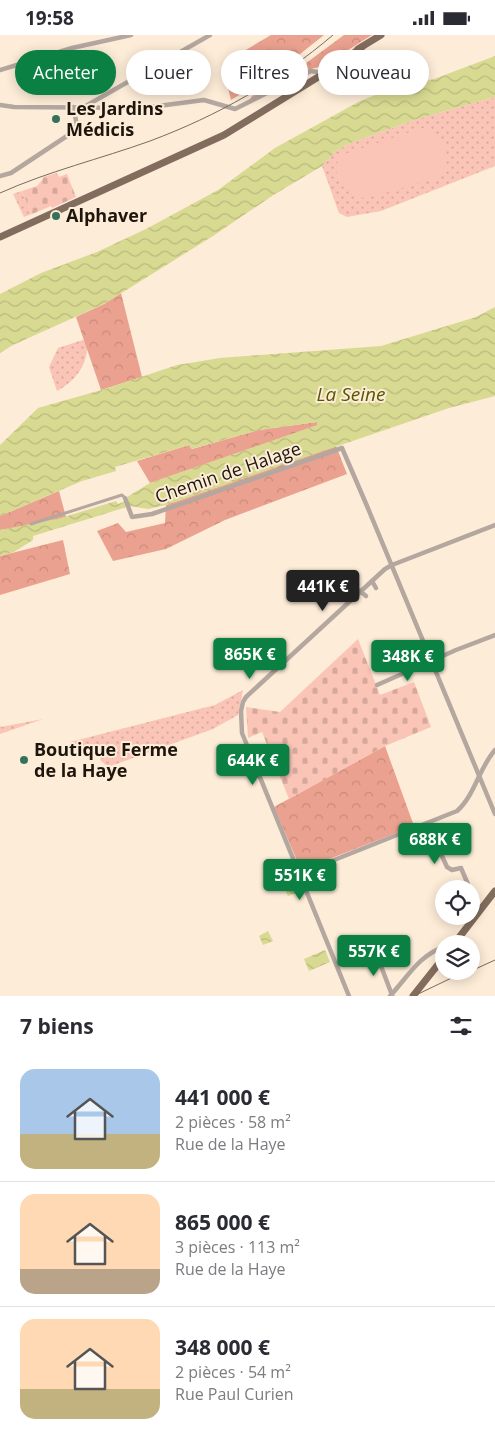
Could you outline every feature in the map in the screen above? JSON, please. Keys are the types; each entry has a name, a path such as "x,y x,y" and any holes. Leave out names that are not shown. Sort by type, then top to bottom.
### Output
{"main road":[{"path":"357,50 381,35"},
{"path":"0,237 224,135 318,76"},
{"path":"461,935 495,891"},
{"path":"413,996 435,968"}],"street":[{"path":"0,70 90,44 131,35"},
{"path":"83,107 210,35"},
{"path":"1,106 154,107 204,100 231,109 238,109 308,73 313,71 318,74"},
{"path":"0,177 11,173 74,133 76,125 73,107"},
{"name":"Chemin de Halage","path":"125,498 132,517 152,514 342,448 392,565"},
{"path":"30,524 122,495 125,498"},
{"path":"349,996 242,733 243,702 246,697 360,591 392,565 495,525"},
{"path":"392,565 495,814"},
{"path":"372,581 376,587"},
{"path":"360,591 366,596"},
{"path":"376,685 495,635"},
{"path":"384,674 387,681"},
{"path":"299,874 457,811 464,804 480,775 483,765 495,750"},
{"path":"427,823 447,867 452,870 461,868 466,880"},
{"path":"391,995 414,967 426,956 435,952"},
{"path":"376,953 391,995"}],"green space":[{"path":"271,35 324,35 305,50 246,50"},
{"path":"344,35 372,35 348,50 324,50"},
{"path":"318,54 318,67 308,70 308,62"},
{"path":"230,95 239,95 231,100"},
{"path":"254,95 259,95 249,101"},
{"path":"495,97 495,166 381,211 347,217 339,213 322,166 335,152 348,144 417,119"},
{"path":"422,128 431,130 444,140 448,159 440,177 368,198 360,198 353,195 341,184 337,170 341,155"},
{"path":"57,173 59,177 67,174 76,197 52,208 51,206 32,214 22,191 37,186 43,177"},
{"path":"22,191 32,214 24,217 13,194"},
{"path":"121,293 142,377 101,390 76,317 104,304"},
{"path":"86,339 87,347 84,362 76,376 57,391 49,367 58,348"},
{"path":"317,422 317,426 150,483 137,461 189,445 192,449 259,430"},
{"path":"336,446 347,474 225,520 166,549 113,561 97,531 118,523 126,532 165,523 166,505"},
{"path":"59,491 66,517 29,526 0,530 0,516"},
{"path":"63,540 70,574 0,595 0,556"},
{"path":"358,639 380,695 414,682 431,727 385,746 289,799 262,732 248,738 246,707 280,712"},
{"path":"243,690 238,715 213,729 108,767 101,761 97,749 83,757 70,742 215,705"},
{"path":"43,719 0,734 0,725 1,727"},
{"path":"385,746 414,826 301,870 274,807"}],"water":[{"path":"495,56 495,97 417,119 348,144 335,152 322,166 104,304 13,345 0,353 0,294 41,273 97,252 146,229 218,190 275,148 360,101 375,95 429,95 429,80"},
{"name":"La Seine","path":"495,307 495,396 449,408 166,505 148,509 130,506 33,536 33,540 14,552 0,556 0,530 61,518 116,501 118,504 128,500 127,497 150,483 317,425 317,422 259,430 191,449 189,445 115,467 116,471 82,481 0,516 0,445 38,408 105,389 177,365 220,358 381,346 476,317"},
{"path":"290,869 299,892 288,896 278,874"},
{"path":"268,931 273,941 263,945 259,936"},
{"path":"325,950 330,962 309,971 304,959"}],"railway":[{"path":"0,193 18,185 150,141 223,109 269,82 333,35"},
{"path":"480,967 495,960"},
{"path":"414,996 447,980"}],"place":[{"name":"Les Jardins Médicis","path":"56,119"},
{"name":"Alphaver","path":"56,216"},
{"name":"Boutique Ferme de la Haye","path":"24,760"}]}
